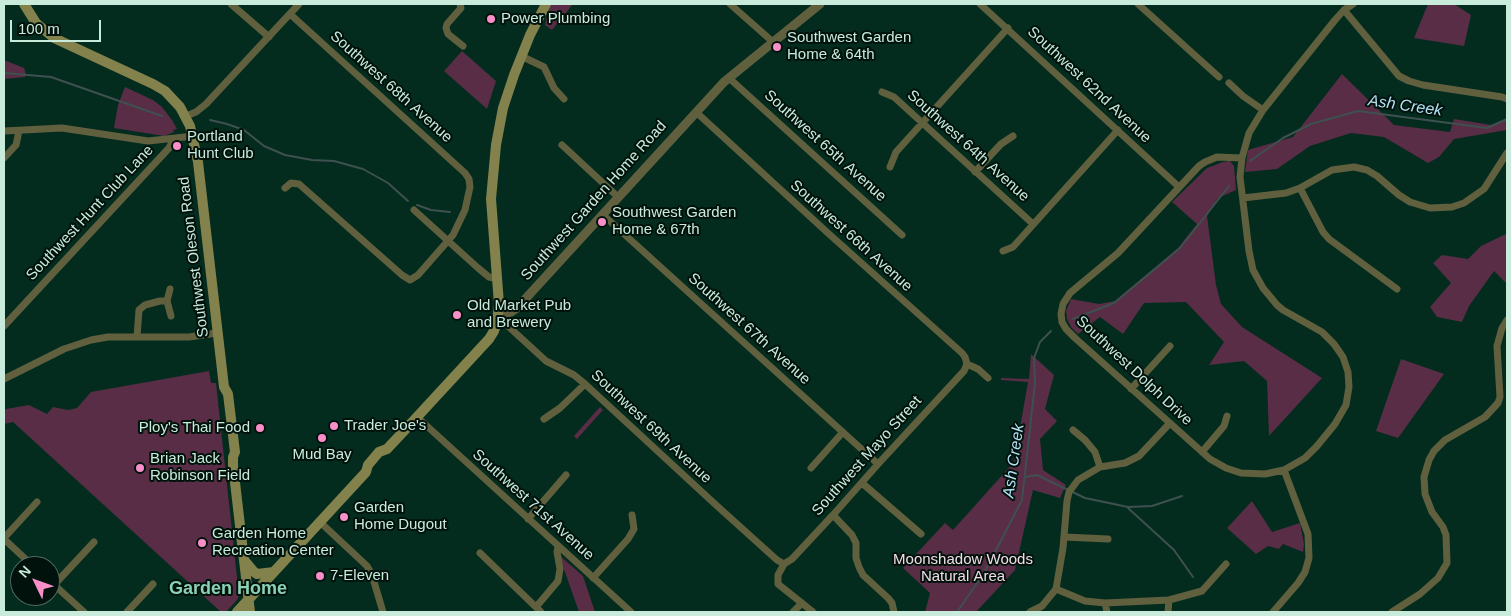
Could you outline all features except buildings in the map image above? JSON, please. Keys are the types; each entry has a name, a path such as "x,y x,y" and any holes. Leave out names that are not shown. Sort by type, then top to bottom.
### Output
{"main road":[{"name":"Southwest Oleson Road","path":"24,4 36,23 49,35 165,91 186,116 194,136 224,388 221,391 228,449 233,457 250,612"},
{"path":"237,612 366,472 373,469 384,456 387,449 489,339 496,326 498,279 492,222 493,166 503,108 521,56 546,4"},
{"path":"243,559 257,574 274,572"}],"street":[{"path":"231,4 269,37"},
{"path":"186,116 196,112 206,104 299,4"},
{"path":"460,4 461,8 447,24 446,28 448,34 463,46"},
{"path":"730,4 773,42"},
{"name":"Southwest Garden Home Road","path":"498,314 511,312 517,308 729,78 820,4"},
{"name":"Southwest 62nd Avenue","path":"980,4 1179,187"},
{"path":"1138,4 1219,76"},
{"path":"1273,612 1298,583 1305,572 1309,558 1308,534 1284,470 1305,458 1335,424 1346,405 1349,387 1348,372 1343,357 1334,344 1322,332 1283,310 1263,288 1253,270 1240,177 1242,158 1249,133 1263,110 1344,10 1353,4"},
{"path":"1344,10 1399,76 1423,85 1502,96 1507,99"},
{"name":"Southwest 68th Avenue","path":"290,14 468,176 470,194 465,210 448,241"},
{"path":"890,167 896,152 1008,28"},
{"path":"521,56 544,67 554,88 564,99"},
{"name":"Southwest 65th Avenue","path":"729,78 902,235"},
{"path":"1229,83 1263,110"},
{"name":"Southwest 64th Avenue","path":"882,92 894,97 1033,224"},
{"name":"Southwest 66th Avenue","path":"696,112 962,353 967,364 978,369 988,378"},
{"path":"4,130 19,131 62,128 148,141 194,136"},
{"path":"1003,251 1013,247 1118,130"},
{"path":"4,158 16,145 19,131"},
{"path":"975,172 1000,144 1013,136"},
{"name":"Southwest Hunt Club Lane","path":"4,326 169,148 174,139"},
{"path":"562,146 618,197"},
{"path":"1243,198 1286,193 1300,188 1332,170 1354,167 1366,170 1377,176 1410,202 1430,208 1452,207 1464,203 1484,189 1507,153"},
{"name":"Southwest Dolph Drive","path":"1242,158 1224,157 1211,159 1199,166 1118,253 1070,293 1063,304 1062,322 1066,329 1202,452 1218,464 1241,473 1265,474 1284,470"},
{"path":"285,188 291,183 300,184 410,280 418,275 448,241"},
{"path":"1300,188 1319,225 1329,239 1398,289"},
{"path":"414,210 485,274 492,279 498,279"},
{"name":"Southwest 67th Avenue","path":"602,214 878,464"},
{"path":"170,289 167,301 171,316"},
{"path":"137,337 139,310 145,305 167,301"},
{"name":"Southwest 69th Avenue","path":"498,314 509,327 546,361 574,375 585,384 716,505 784,564"},
{"path":"1392,612 1420,594 1438,578 1447,563 1446,535 1443,527 1432,512 1425,494 1424,478 1429,460 1434,451 1451,436 1485,417 1498,402 1500,397 1497,346 1502,328 1507,320"},
{"path":"4,378 74,346 108,338 189,337 217,333"},
{"path":"1131,388 1170,346"},
{"name":"Southwest Mayo Street","path":"784,564 792,559 833,515 964,371 967,364"},
{"path":"544,419 560,408 585,384"},
{"path":"1202,452 1224,426 1227,416"},
{"name":"Southwest 71st Avenue","path":"417,417 631,612"},
{"path":"1030,612 1042,606 1056,589 1069,492 1078,480 1100,467 1125,463 1139,456 1170,423"},
{"path":"1073,430 1095,452 1100,467"},
{"path":"811,468 843,432"},
{"path":"528,519 566,475"},
{"path":"862,483 921,534"},
{"path":"22,556 4,539 37,502"},
{"path":"593,578 628,539 634,529 632,515"},
{"path":"833,515 852,535 856,543 856,558 864,575 888,598 892,603 894,612"},
{"path":"320,522 369,569 383,612"},
{"path":"1064,536 1108,539"},
{"path":"60,575 94,542"},
{"path":"480,553 538,610 558,581 560,569 558,547"},
{"path":"784,564 778,575 778,584 813,612"},
{"path":"1056,589 1086,601 1105,603 1169,600 1202,591 1226,564"},
{"path":"127,612 153,584"},
{"path":"60,590 84,612"},
{"path":"1168,612 1169,600"},
{"path":"793,612 802,603"},
{"path":"1105,603 1106,612"}],"green space":[{"path":"550,4 573,4 552,30 545,25"},
{"path":"1428,4 1454,4 1471,15 1464,46 1414,38"},
{"path":"462,51 496,81 487,109 444,71"},
{"path":"4,60 24,68 25,77 4,79"},
{"path":"1342,74 1394,125 1450,132 1454,119 1491,125 1507,120 1507,130 1454,139 1439,157 1428,163 1384,137 1351,133 1310,146 1277,169 1245,172 1248,150 1293,137"},
{"path":"125,87 153,100 162,107 177,129 164,136 114,128 118,105"},
{"path":"1230,161 1234,166 1236,190 1218,198 1207,216 1216,285 1221,304 1242,327 1322,378 1269,436 1267,381 1244,361 1209,365 1224,342 1186,302 1144,303 1123,334 1100,317 1078,334 1071,327 1067,319 1066,311 1071,299 1099,304 1115,301 1178,248 1197,224 1172,202 1207,168"},
{"path":"1507,231 1507,284 1494,271 1469,306 1462,322 1437,317 1430,307 1451,283 1433,263 1442,255 1468,259 1481,246 1506,234"},
{"name":"Moonshadow Woods Natural Area","path":"1031,354 1054,375 1045,409 1057,421 1040,439 1043,470 1066,485 1060,498 1033,490 1015,570 976,612 925,612 930,593 903,568 945,523 953,530 1014,462 1028,382 1001,380 1001,378 1029,379"},
{"path":"1401,359 1444,374 1398,438 1376,431"},
{"name":"Garden Home Recreation Center","path":"209,371 211,383 216,383 239,596 226,612 221,612 13,422 4,424 4,412 6,409 29,405 47,414 53,407 68,410 77,408 91,392"},
{"path":"600,407 603,410 577,439 574,436"},
{"path":"1252,501 1272,532 1300,523 1304,544 1303,552 1283,544 1279,549 1268,546 1256,554 1227,528"},
{"path":"559,555 583,576 595,612 579,612"}],"waterway":[{"path":"4,73 51,77 162,116"},
{"name":"Ash Creek","path":"1250,161 1283,138 1311,124 1358,111 1487,128 1507,119"},
{"path":"210,120 244,130 264,146 285,155 312,160 334,161 363,169 388,183 408,201"},
{"name":"Ash Creek","path":"1073,319 1114,303 1180,248 1229,186"},
{"path":"417,205 431,210 450,212"},
{"name":"Ash Creek","path":"957,612 984,573 1022,500 1035,383 1034,358 1040,342 1051,331"},
{"path":"1025,477 1037,475 1085,498 1128,507 1152,506 1182,496"},
{"path":"1128,508 1174,550 1193,577"}],"place":[{"name":"Power Plumbing","path":"491,19"},
{"name":"Southwest Garden Home & 64th","path":"777,47"},
{"name":"Portland Hunt Club","path":"177,146"},
{"name":"Southwest Garden Home & 67th","path":"602,222"},
{"name":"Old Market Pub and Brewery","path":"457,315"},
{"name":"Trader Joe's","path":"334,426"},
{"name":"Ploy's Thai Food","path":"260,428"},
{"name":"Mud Bay","path":"322,438"},
{"name":"Brian Jack Robinson Field","path":"140,468"},
{"name":"Garden Home Dugout","path":"344,517"},
{"name":"Garden Home Recreation Center","path":"202,543"},
{"name":"7-Eleven","path":"320,576"}],"district":[{"name":"Garden Home","path":"228,589"}]}
